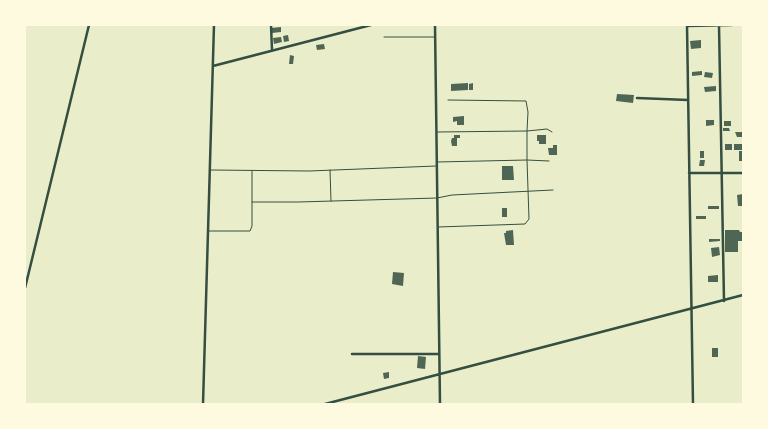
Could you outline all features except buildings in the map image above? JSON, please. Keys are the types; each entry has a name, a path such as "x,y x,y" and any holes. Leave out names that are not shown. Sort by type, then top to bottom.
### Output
{"street":[{"path":"25,288 89,25"},
{"path":"203,404 214,25"},
{"path":"271,25 272,50"},
{"path":"213,66 372,25"},
{"path":"435,25 440,404"},
{"path":"719,25 724,301"},
{"path":"693,404 687,26 732,25"},
{"path":"637,98 688,100"},
{"path":"689,173 743,173"},
{"path":"325,404 743,295"},
{"path":"352,354 439,354"}],"lane":[{"path":"384,37 435,37"},
{"path":"437,227 525,224 529,219 528,112 526,101 448,100"},
{"path":"436,132 547,129 552,132"},
{"path":"436,162 549,161"},
{"path":"209,170 330,170 436,166"},
{"path":"207,231 250,231 252,226 252,170"},
{"path":"330,170 331,201"},
{"path":"252,202 437,198 553,190"}]}
